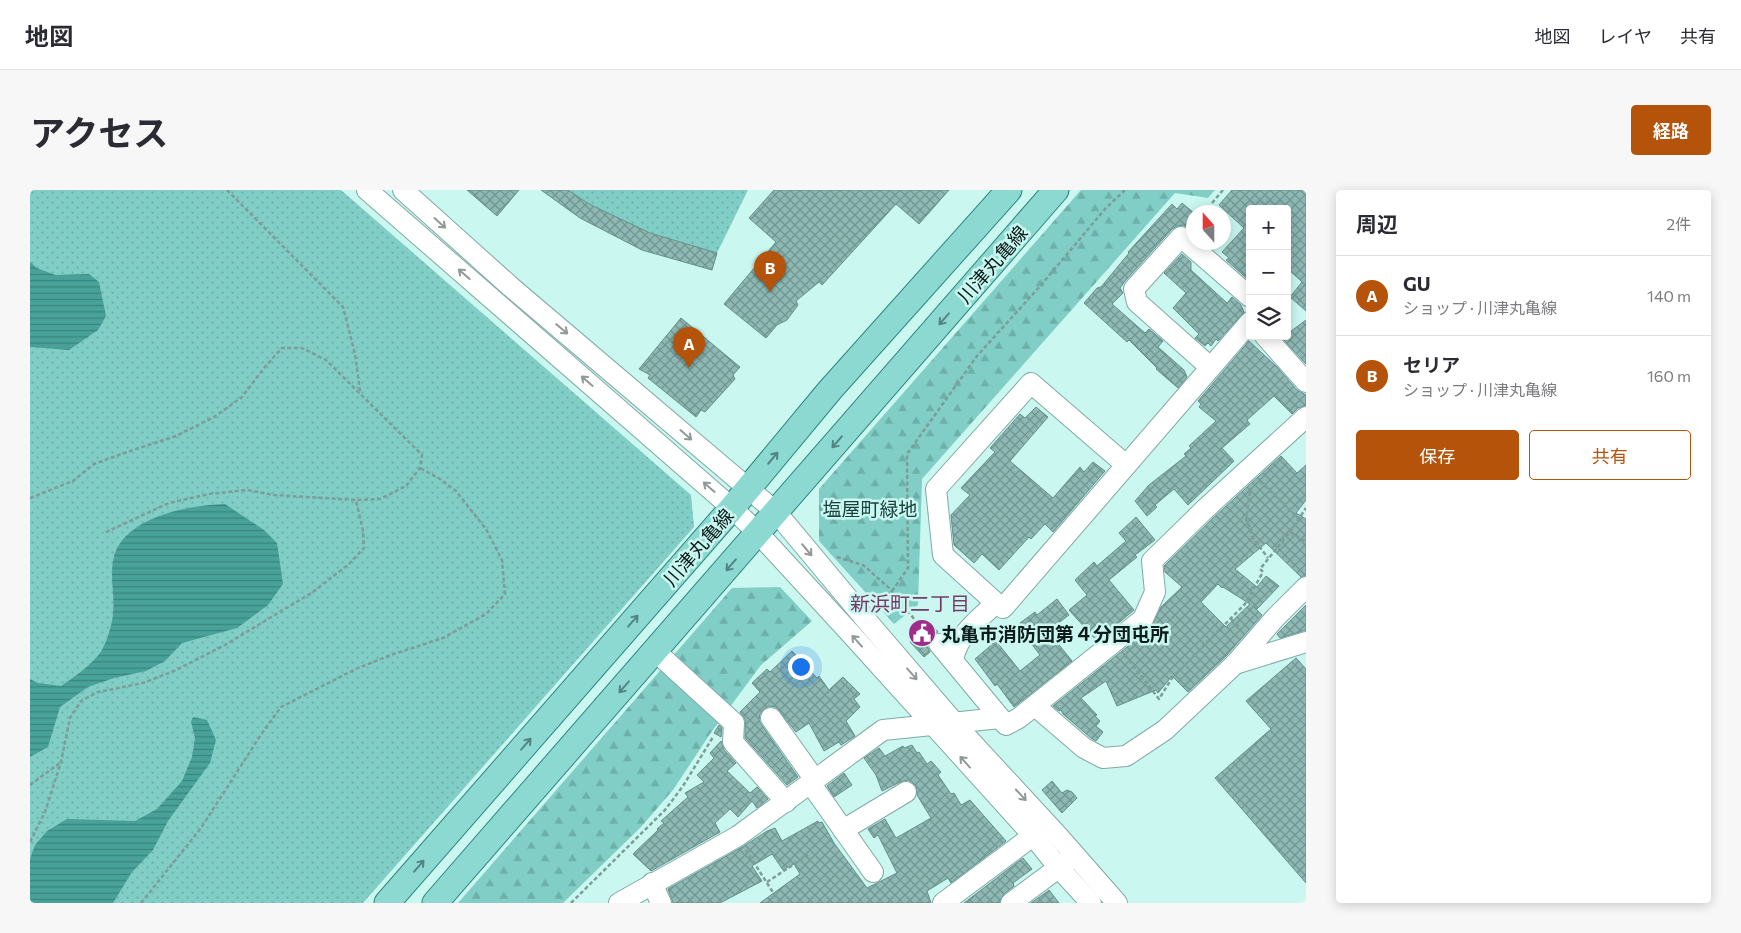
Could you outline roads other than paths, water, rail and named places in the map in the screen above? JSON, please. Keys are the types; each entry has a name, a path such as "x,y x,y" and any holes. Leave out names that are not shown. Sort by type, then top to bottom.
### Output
{"main road":[{"name":"川津丸亀線","path":"387,903 732,508 830,390 1009,190"},
{"name":"川津丸亀線","path":"435,903 1056,190"}],"street":[{"path":"367,190 732,508 758,533 931,724 1040,830 1075,855 1117,903"},
{"path":"403,190 511,287 776,512 954,722 1040,830 1059,868 1091,903"},
{"path":"1210,367 1137,302 1134,289 1181,237 1248,295"},
{"path":"1126,465 1031,383 936,489 942,555 1002,608 1126,465 1183,398 1246,326"},
{"path":"1269,340 1306,382"},
{"path":"939,644 1006,725 1020,718 1143,619 1155,592 1152,561 1204,510 1253,473 1306,418"},
{"path":"1035,706 1084,748 1103,758 1126,756 1165,730 1235,664 1275,618 1306,587"},
{"path":"952,660 955,648 965,633 996,603"},
{"path":"1235,664 1306,642"},
{"path":"655,651 734,722 733,742 786,802"},
{"path":"771,718 843,830 873,872"},
{"path":"619,903 738,836 884,730 1000,718"},
{"path":"843,830 906,792"},
{"path":"943,903 1040,830"},
{"path":"1011,903 1075,855"},
{"path":"652,883 661,903"}],"place":[{"name":"セリア","path":"770,292"},
{"name":"GU","path":"689,368"},
{"name":"丸亀市消防団第４分団屯所","path":"922,633"}],"district":[{"name":"新浜町二丁目","path":"910,603"}],"park label":[{"name":"塩屋町緑地","path":"870,508"}]}
